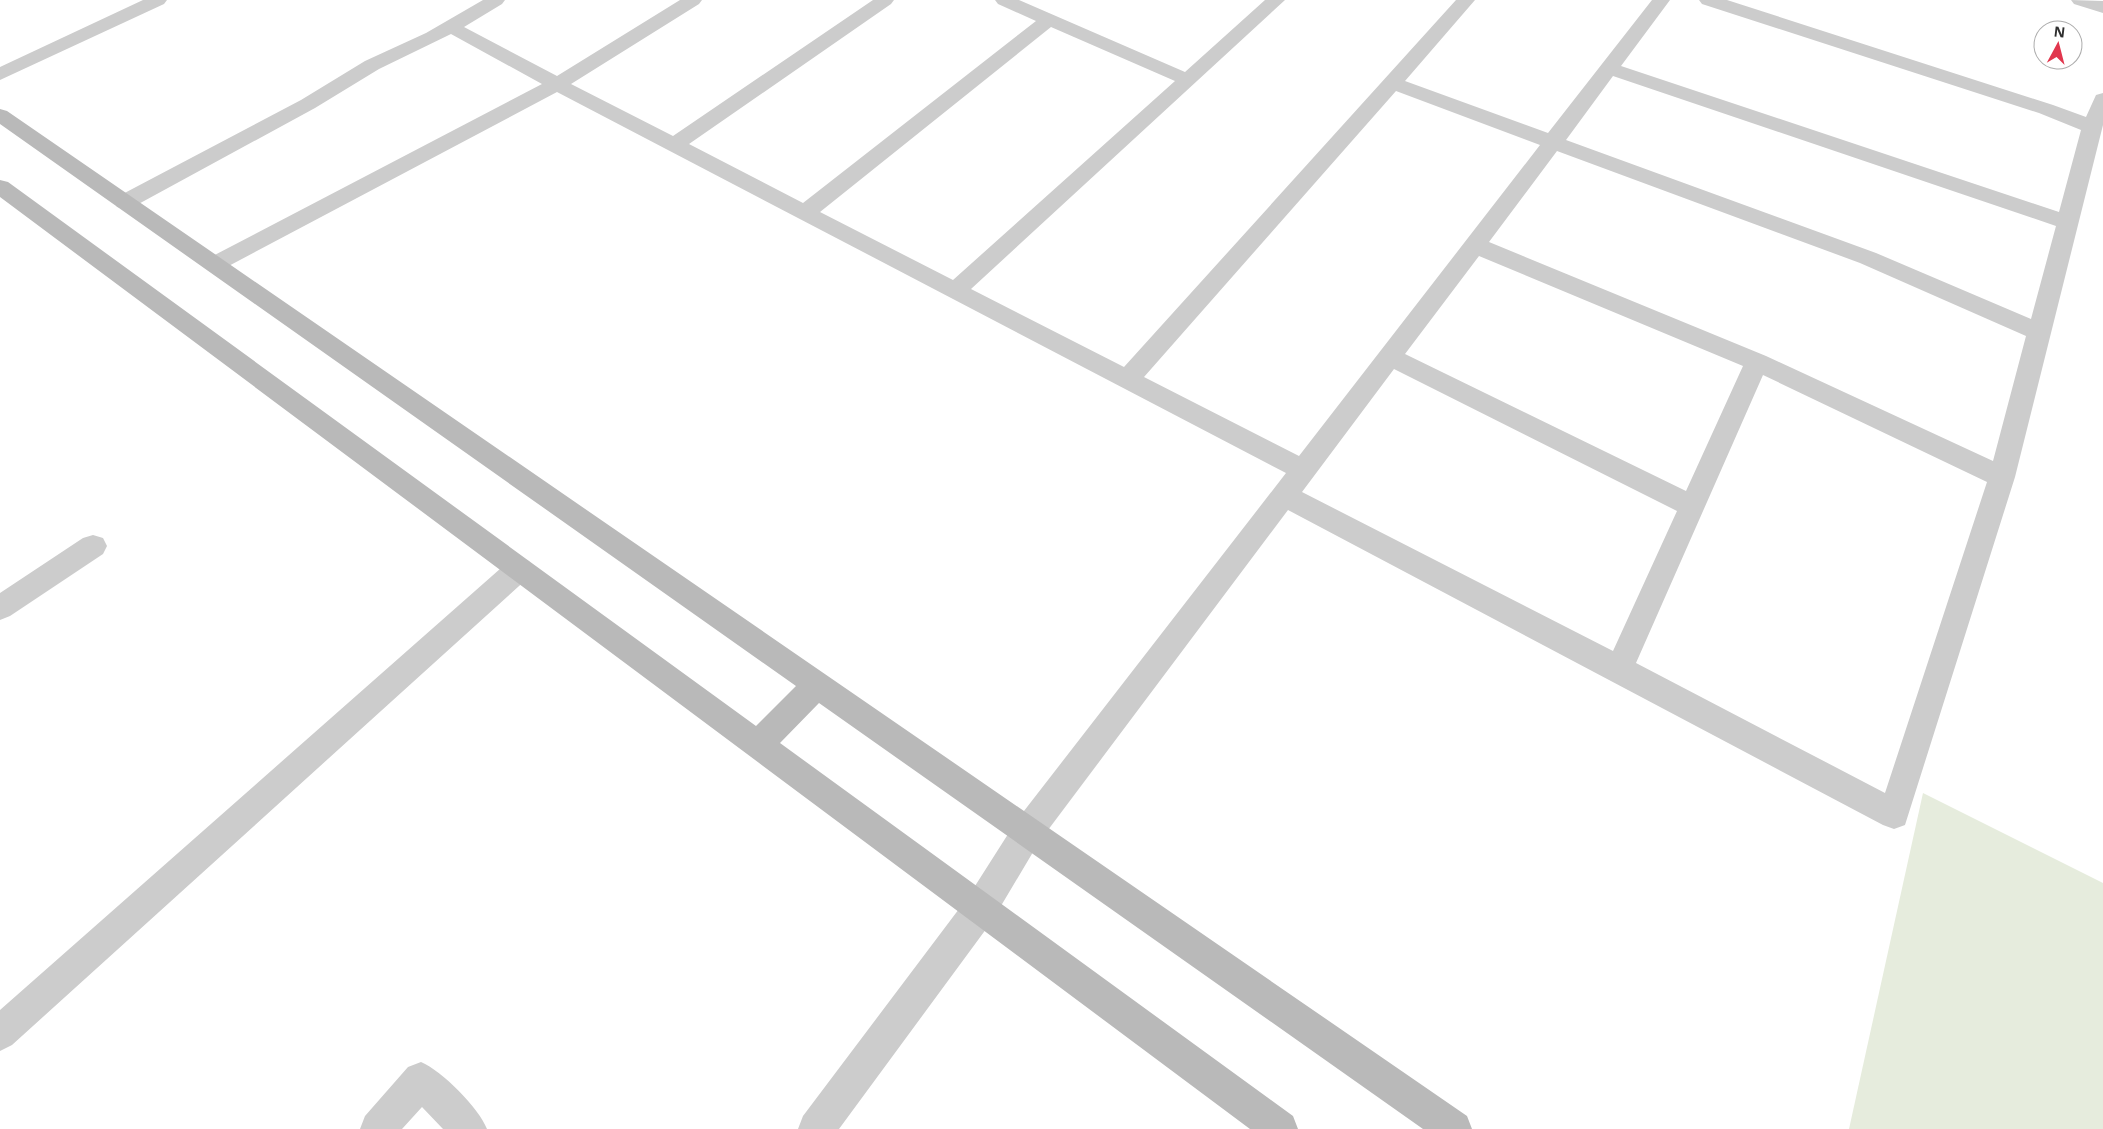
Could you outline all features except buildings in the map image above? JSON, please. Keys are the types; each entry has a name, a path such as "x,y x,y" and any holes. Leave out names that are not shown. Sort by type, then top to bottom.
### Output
{"street":[{"path":"0,74 158,0"},
{"path":"125,202 308,104 372,65 433,37 496,0"},
{"path":"215,264 557,84 693,0"},
{"path":"674,145 885,0"},
{"path":"1004,0 1188,80"},
{"path":"955,291 1276,0"},
{"path":"1127,380 1466,0"},
{"path":"816,1129 980,909 1028,831 1661,0"},
{"path":"1708,0 2046,109 2092,127"},
{"path":"2080,0 2103,7"},
{"path":"805,213 1049,20"},
{"path":"451,27 674,145 1302,470"},
{"path":"1609,68 2067,222"},
{"path":"1392,84 1868,258 2039,332"},
{"path":"1284,495 1620,669 1894,814 2002,477 2092,127 2103,100"},
{"path":"0,115 1454,1129"},
{"path":"0,187 1280,1129"},
{"path":"1474,245 1758,362 2002,477"},
{"path":"1389,356 1692,506"},
{"path":"1620,669 1758,362"},
{"path":"0,608 93,546"},
{"path":"0,1033 519,569"},
{"path":"758,745 817,685"},
{"path":"378,1129 421,1080 469,1129"}],"green space":[{"path":"1923,793 2103,883 2103,1129 1849,1129"}]}
